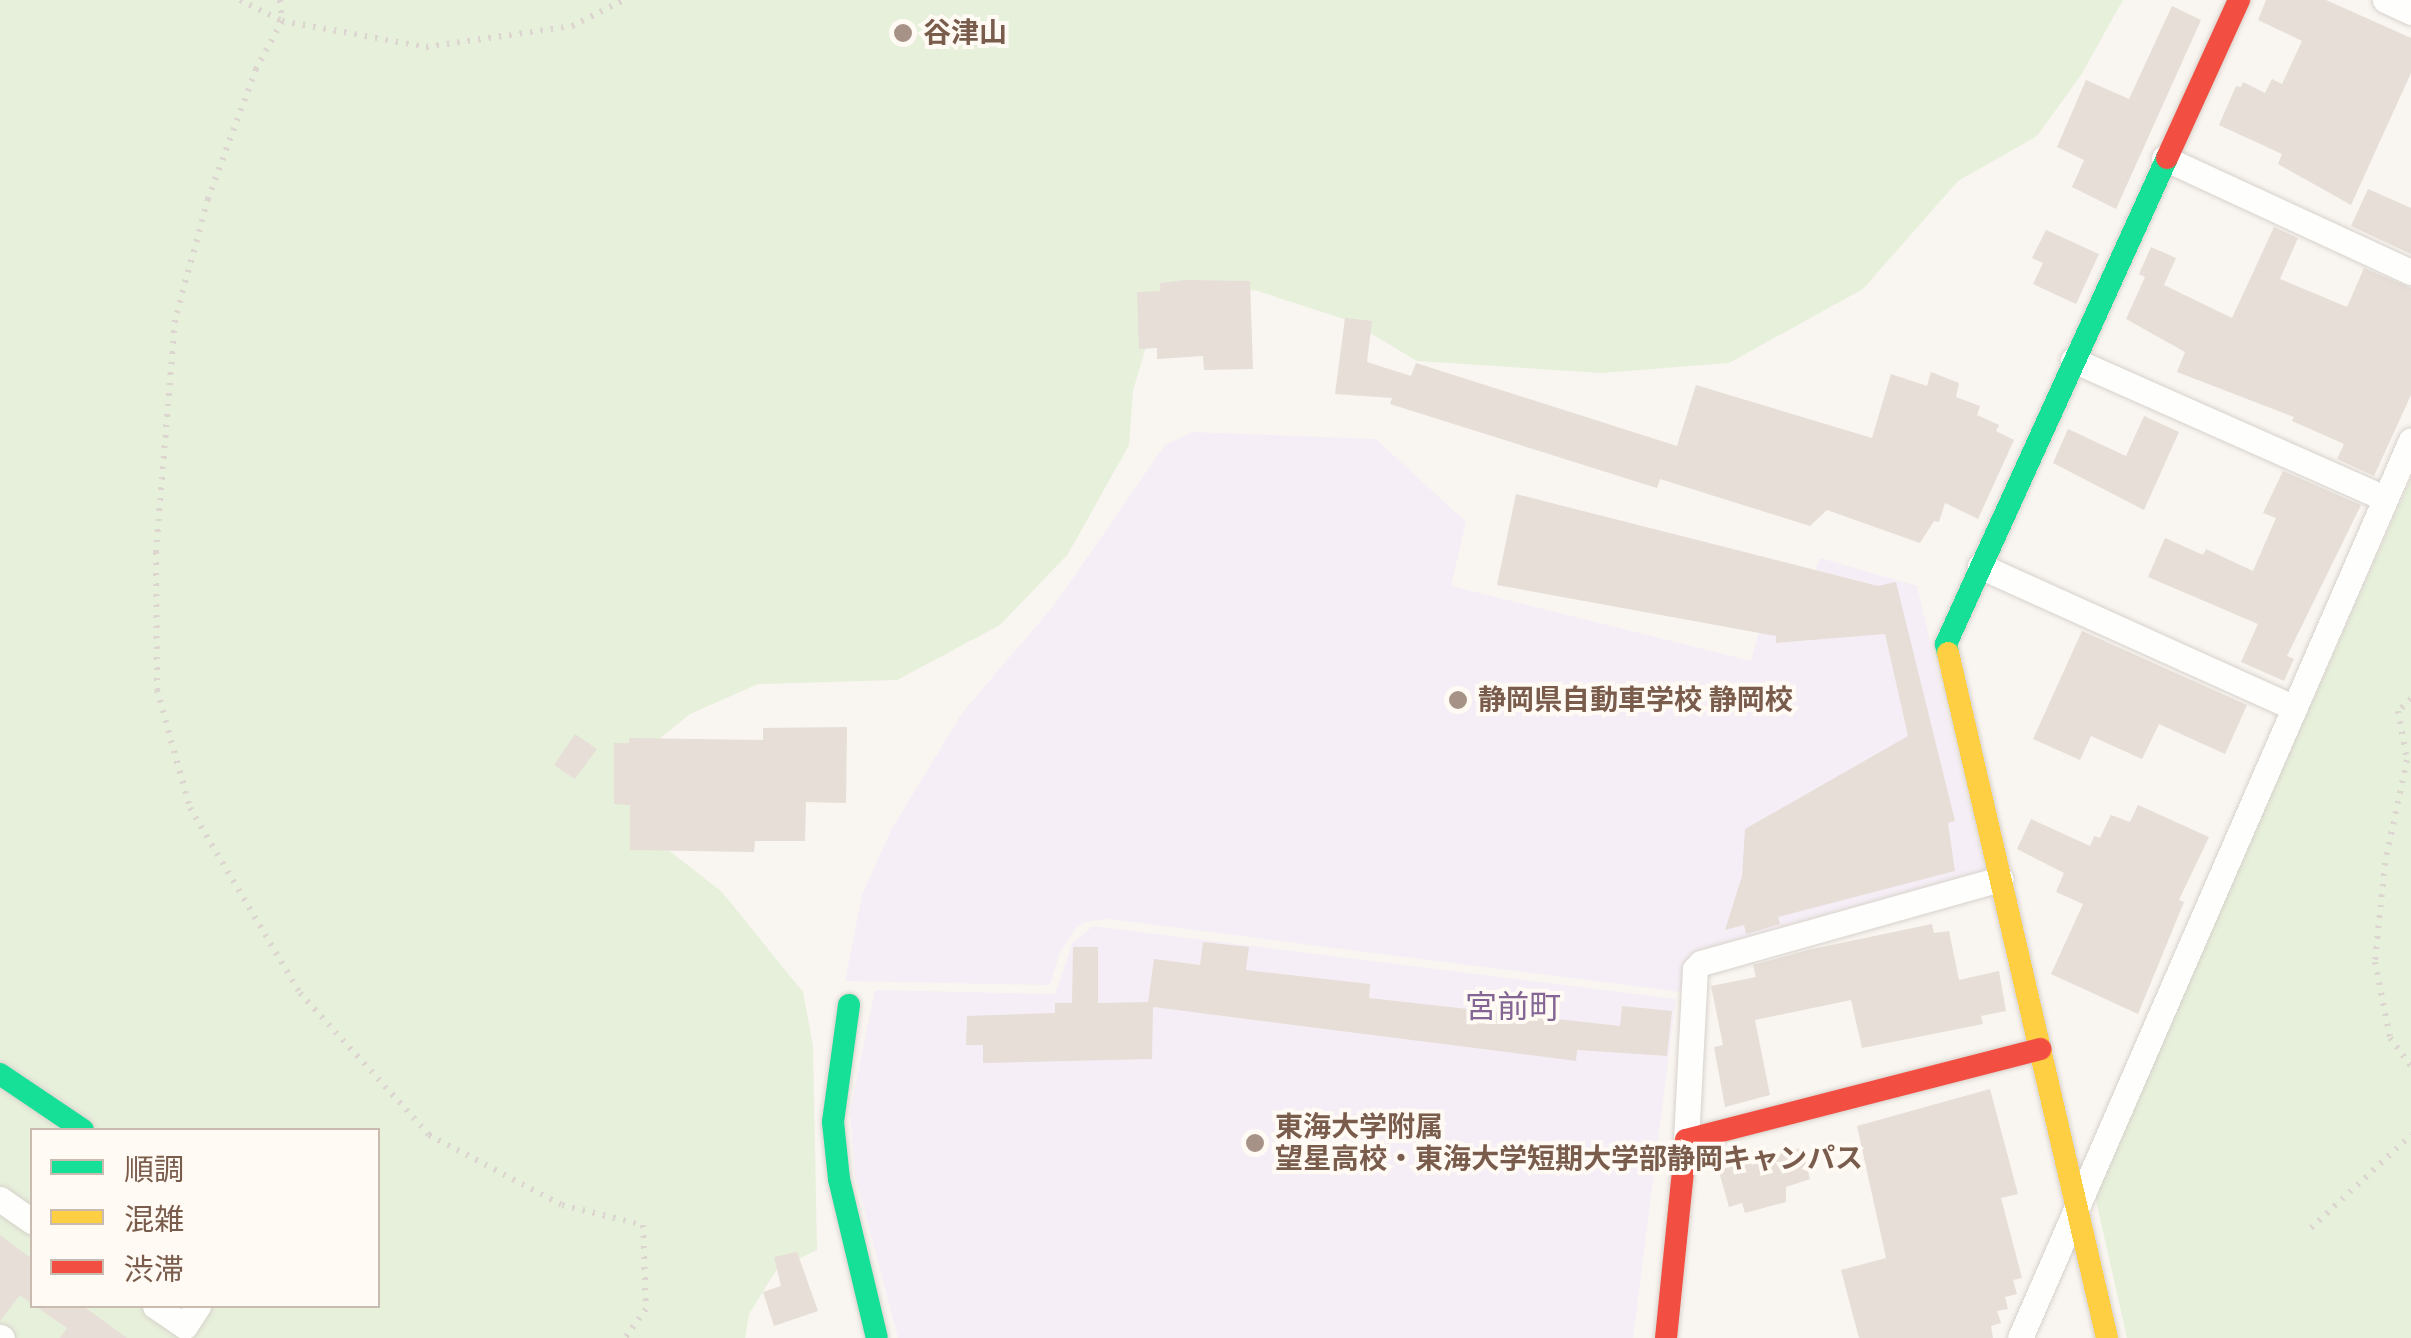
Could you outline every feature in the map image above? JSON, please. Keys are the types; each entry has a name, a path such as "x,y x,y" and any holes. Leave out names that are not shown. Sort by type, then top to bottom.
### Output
{"street":[{"path":"2107,1338 1946,644 2239,0"},
{"path":"2385,0 2411,12"},
{"path":"2164,158 2411,272"},
{"path":"2073,360 2385,498"},
{"path":"2020,1338 2411,440"},
{"path":"1980,566 2294,708"},
{"path":"1666,1338 1686,1140 1695,970 1702,963 2000,880"},
{"path":"849,1005 833,1122 840,1179 877,1338"},
{"path":"1686,1140 2040,1049"},
{"path":"2,1080 80,1128"},
{"path":"0,1199 30,1220"},
{"path":"158,1308 185,1326 197,1308"}],"path":[{"path":"240,0 282,21 426,48 572,26 624,0"},
{"path":"280,0 282,21 256,69 214,180 175,320 156,552 157,690 190,808 300,994 430,1134 562,1205 643,1225 646,1309 625,1338"},
{"path":"2411,699 2398,711 2407,760 2385,863 2375,962 2390,1038 2411,1066"},
{"path":"2312,1228 2411,1135"}],"shaded area":[{"name":"静岡県自動車学校 静岡校","path":"1193,432 1376,439 1466,522 1451,586 1751,661 1768,597 1807,595 1820,558 1917,586 1984,870 1700,949 1691,955 1681,992 1108,919 1085,922 1075,929 1060,952 1050,985 845,981 862,895 890,832 962,713 1055,604 1165,445"},
{"name":"東海大学附属 望星高校・東海大学短期大学部静岡キャンパス","path":"1093,926 1676,999 1633,1338 898,1338 855,1175 850,1111 875,990 1055,994 1072,944"}],"green space":[{"path":"0,0 2123,0 2081,75 2037,136 1958,181 1863,289 1729,363 1601,373 1417,361 1350,321 1255,290 1186,301 1149,336 1133,391 1129,445 1068,554 1000,625 897,680 758,684 690,714 633,760 644,831 722,892 803,992 813,1046 817,1250 777,1269 749,1314 745,1338 0,1338"},
{"path":"2411,478 2411,1338 2127,1338 2095,1196"}],"building":[{"path":"2266,0 2326,0 2411,38 2411,73 2351,205 2278,164 2282,154 2219,125 2236,86 2241,87 2243,82 2265,93 2272,79 2282,84 2302,41 2258,20"},
{"path":"2172,6 2201,20 2116,209 2072,187 2084,160 2057,147 2086,80 2129,99"},
{"path":"2368,189 2411,208 2411,254 2351,226"},
{"path":"2274,227 2298,238 2280,279 2347,307 2364,268 2411,288 2411,395 2374,476 2337,459 2344,444 2292,421 2294,417 2177,372 2185,352 2126,319 2145,277 2139,274 2151,247 2176,258 2164,285 2232,318"},
{"path":"2046,230 2099,254 2076,304 2033,284 2043,263 2032,258"},
{"path":"1250,281 1253,369 1204,370 1203,356 1157,359 1157,348 1139,349 1137,292 1160,291 1160,283"},
{"path":"1345,318 1372,321 1367,362 1411,376 1416,363 1677,446 1696,385 1872,438 1891,374 1927,386 1931,372 1959,383 1956,397 1980,406 1977,415 1999,425 1996,431 2014,440 1978,519 1945,503 1939,522 1934,521 1920,543 1827,510 1810,526 1660,479 1657,488 1390,404 1392,398 1335,394"},
{"path":"2144,416 2179,432 2144,510 2053,463 2068,429 2126,456"},
{"path":"2283,471 2361,505 2287,656 2294,659 2284,681 2241,662 2258,624 2148,577 2165,538 2203,555 2206,549 2253,571 2276,518 2263,513"},
{"path":"1516,494 1878,586 1896,582 1955,821 1948,823 1955,871 1778,917 1780,924 1746,934 1744,925 1725,930 1742,876 1745,829 1908,736 1885,634 1776,643 1776,636 1497,585"},
{"path":"2082,631 2247,705 2225,754 2159,724 2142,759 2091,736 2080,760 2033,739"},
{"path":"847,727 846,803 806,802 805,841 755,841 754,852 630,850 630,805 614,804 614,743 629,743 629,738 763,740 763,728"},
{"path":"575,734 597,749 575,779 554,765"},
{"path":"2138,805 2209,837 2179,900 2184,902 2138,1014 2051,974 2083,904 2056,892 2064,873 2017,849 2031,819 2090,846 2094,836 2100,838 2111,815 2130,822"},
{"path":"1932,924 1934,933 1949,931 1959,980 1999,971 2006,1011 1981,1016 1983,1024 1862,1048 1851,1000 1755,1020 1770,1095 1725,1107 1714,1047 1723,1045 1711,986 1756,977 1753,965"},
{"path":"1203,942 1249,947 1246,970 1370,984 1369,998 1620,1026 1622,1006 1672,1011 1667,1056 1577,1050 1576,1061 1153,1007 1152,1059 983,1063 983,1045 966,1045 967,1016 1055,1013 1055,1003 1072,1003 1073,947 1098,947 1098,1003 1148,1002 1154,959 1200,965"},
{"path":"1990,1089 2018,1194 2001,1198 2022,1278 2013,1280 2017,1294 2005,1297 2008,1309 1997,1311 2001,1323 1991,1326 1993,1338 1859,1338 1841,1270 1886,1258 1857,1126"},
{"path":"1802,1148 1810,1179 1786,1187 1786,1202 1745,1213 1742,1203 1729,1207 1719,1172 1724,1170 1721,1163 1772,1149 1773,1154"},
{"path":"0,1235 30,1258 30,1302 20,1295 0,1321"},
{"path":"797,1252 818,1311 774,1326 763,1292 781,1286 774,1257"},
{"path":"38,1308 86,1308 127,1338 60,1338 67,1328"}],"traffic: fast":[{"path":"1948,653 1946,644 2167,158"},
{"path":"849,1005 833,1122 839,1179 877,1338"},
{"path":"0,1074 80,1128"}],"traffic: slow":[{"path":"1948,653 2107,1338"}],"traffic: jam":[{"path":"2167,158 2239,0"},
{"path":"1666,1338 1686,1140 2040,1049"}],"place":[{"name":"谷津山","path":"903,33"},
{"name":"静岡県自動車学校 静岡校","path":"1458,700"},
{"name":"東海大学附属 望星高校・東海大学短期大学部静岡キャンパス","path":"1255,1143"}],"district":[{"name":"宮前町","path":"1513,1007"}]}
